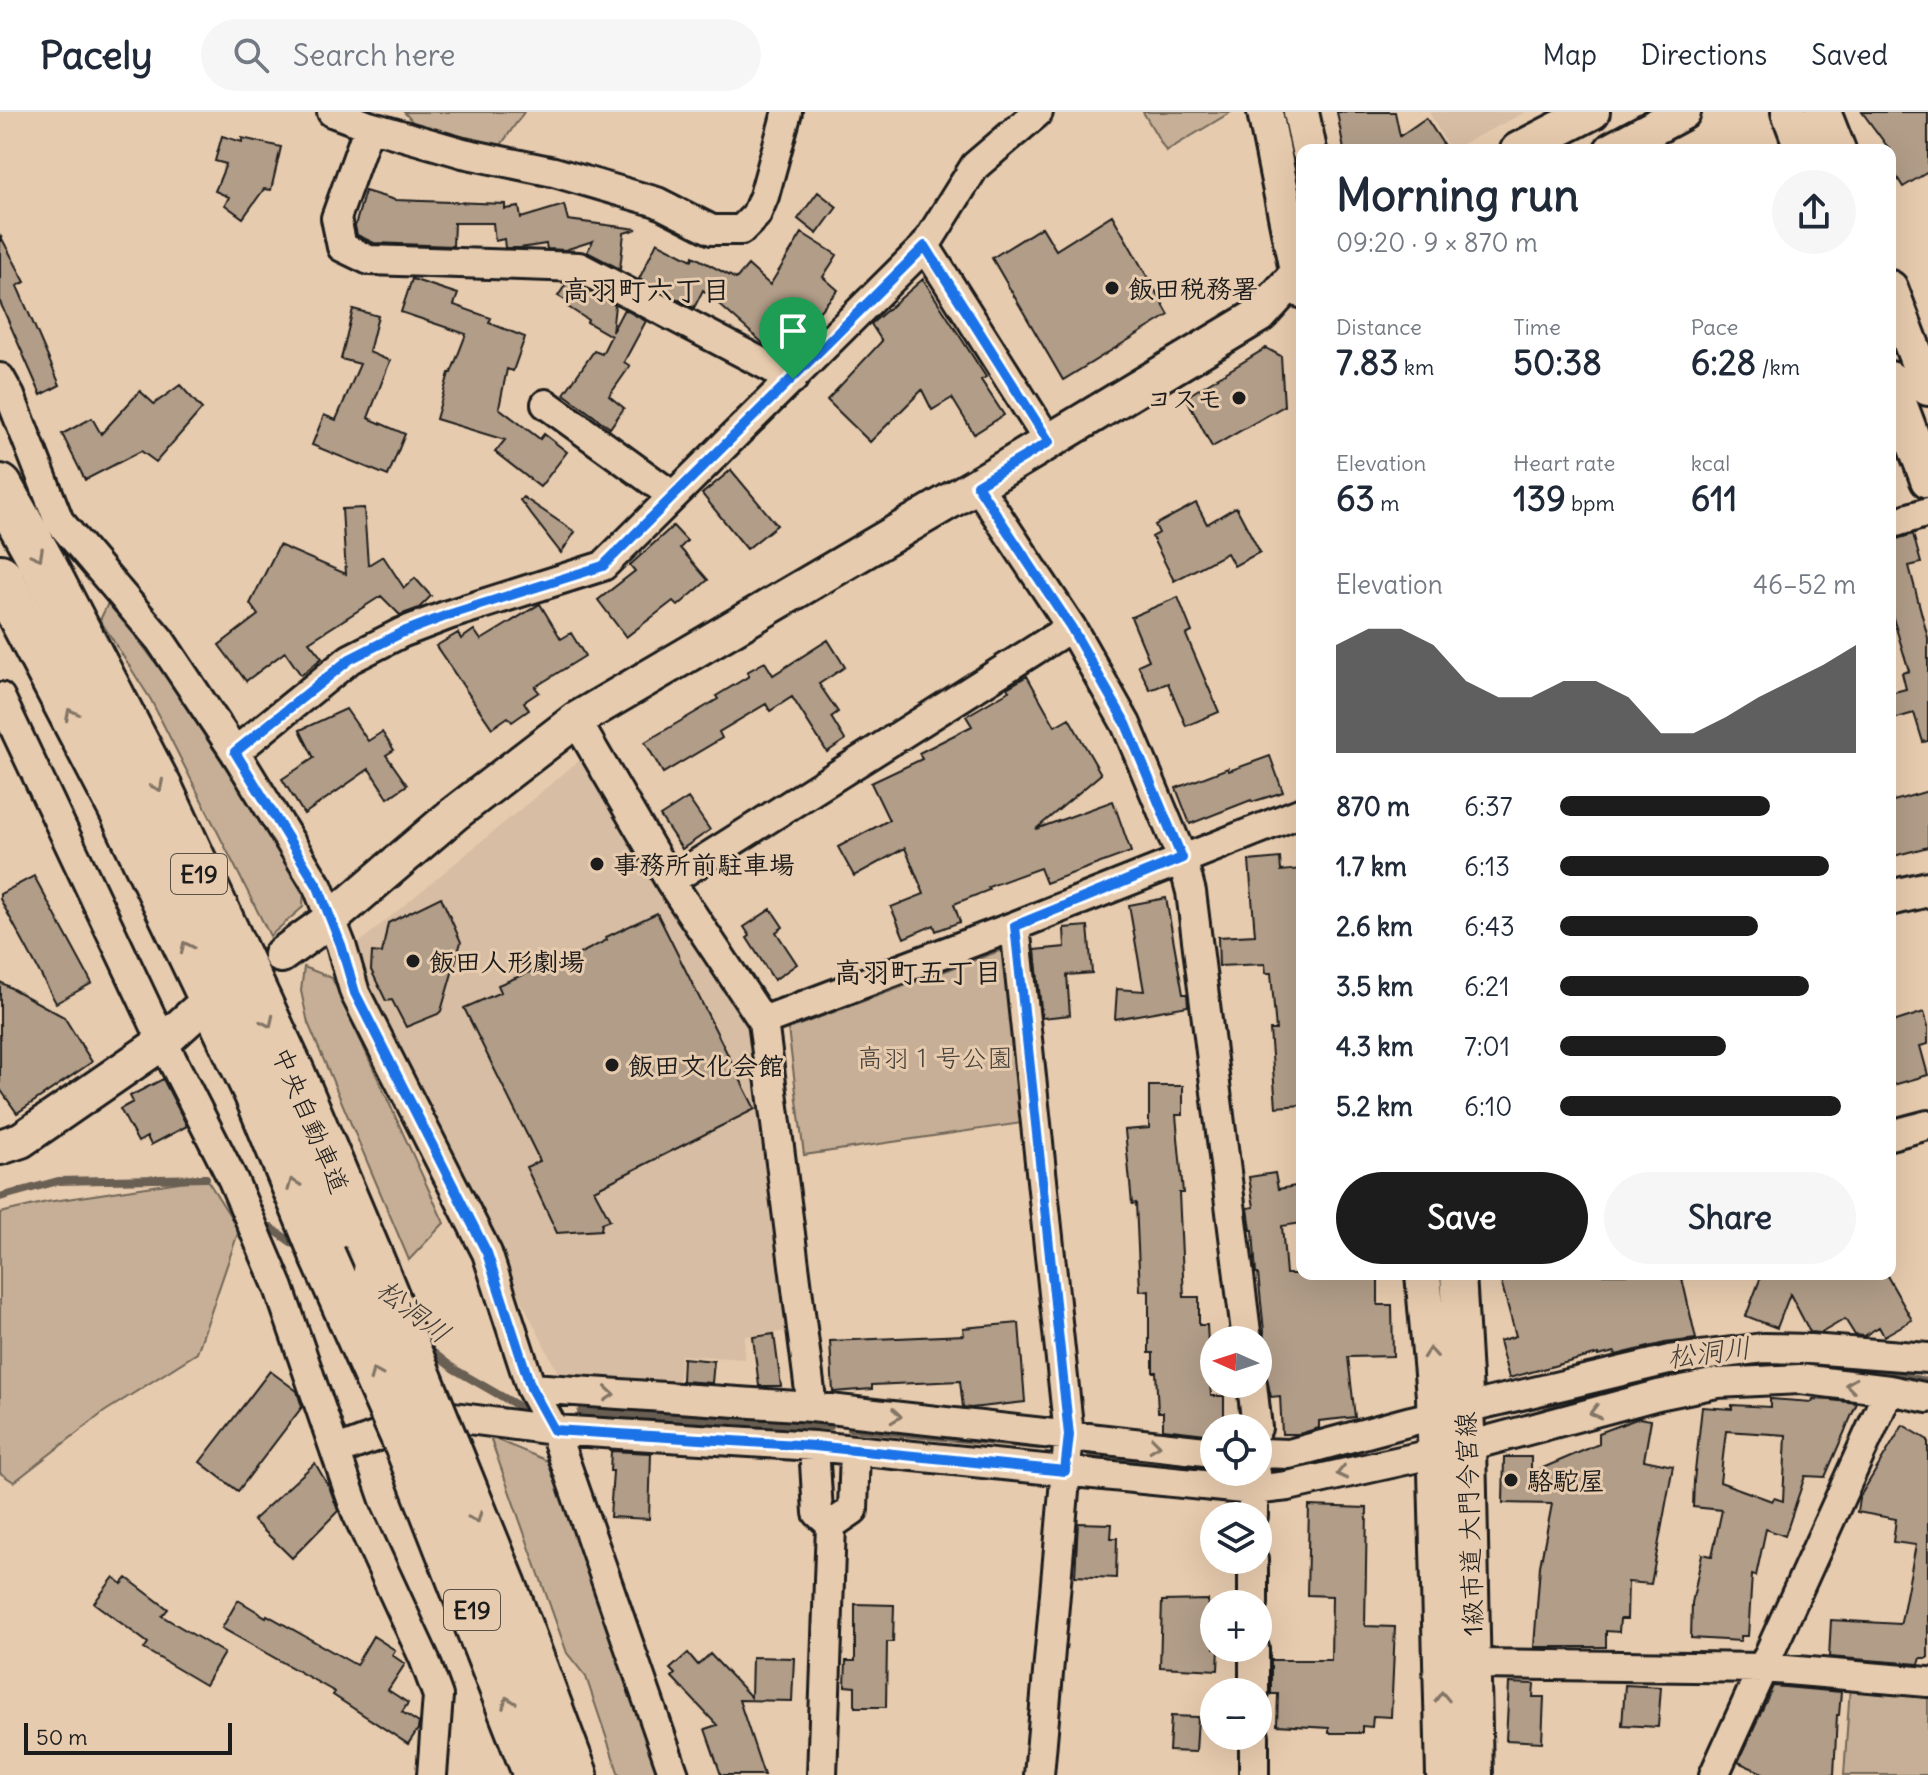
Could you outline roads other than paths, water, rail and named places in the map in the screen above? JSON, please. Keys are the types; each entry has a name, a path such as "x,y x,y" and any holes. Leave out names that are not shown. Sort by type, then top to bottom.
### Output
{"highway":[{"name":"中央自動車道","path":"0,487 161,791 293,1075 376,1271 427,1445 536,1775"},
{"name":"中央自動車道","path":"0,577 121,809 249,1078 323,1256 504,1586 575,1775"}],"street":[{"path":"332,112 463,153 554,172 657,202 712,230 741,230 756,215 787,112"},
{"path":"235,752 350,659 401,633 603,566 925,246 975,166 1038,112"},
{"path":"1265,112 1296,255"},
{"path":"1301,112 1308,144"},
{"path":"1530,144 1592,112"},
{"path":"1630,144 1683,112"},
{"path":"1789,112 1801,144"},
{"path":"1823,112 1836,144"},
{"path":"369,126 336,218 342,247 369,260 579,267 793,379"},
{"path":"925,246 1049,442"},
{"path":"281,955 331,919 454,814 576,720 1261,314 1296,282"},
{"path":"1896,304 1928,388"},
{"path":"1261,314 1296,308"},
{"path":"0,378 59,521 160,640 235,752 318,887 355,993 487,1253 531,1388 554,1430 674,1775"},
{"path":"1896,395 1928,480"},
{"path":"546,404 673,496"},
{"path":"977,485 1071,627 1126,724 1182,858 1191,892 1245,1326"},
{"path":"1896,522 1928,512"},
{"path":"670,881 1071,627"},
{"path":"1,702 163,1042 233,1180 279,1288 356,1511 424,1658 438,1696 432,1775"},
{"path":"576,720 670,881 763,1021 812,1407"},
{"path":"763,1021 1015,926 1296,814"},
{"path":"1896,897 1928,889"},
{"path":"1015,926 1069,1435 1039,1775"},
{"path":"0,1147 21,1140 163,1042 196,1012"},
{"path":"1896,1133 1928,1125"},
{"path":"1424,1280 1433,1416 1452,1449 1444,1775"},
{"name":"1級市道 大門今宮線","path":"1458,1280 1466,1408 1452,1449 1473,1664 1475,1775"},
{"path":"1272,1459 1433,1416 1669,1360 1763,1348 1810,1349 1911,1379"},
{"path":"1272,1474 1288,1486 1717,1383 1911,1379"},
{"path":"1714,1775 1763,1668 1911,1379"},
{"path":"531,1388 812,1407 1200,1450"},
{"path":"822,1775 831,1525 818,1513 837,1448 841,1410"},
{"path":"337,1451 415,1419 453,1417 554,1430 837,1448 1065,1471 1200,1465"},
{"path":"831,1525 853,1510 837,1448"},
{"path":"1473,1664 1763,1668 1928,1682"},
{"path":"1254,1750 1254,1775"}],"waterway":[{"name":"松洞川","path":"0,1197 58,1181 206,1178"},
{"name":"松洞川","path":"270,1227 302,1250"},
{"name":"松洞川","path":"426,1347 454,1369 527,1411 538,1410"},
{"name":"松洞川","path":"1540,1413 1601,1392 1704,1370 1804,1364 1880,1371 1928,1382"},
{"name":"松洞川","path":"581,1412 830,1426"},
{"name":"松洞川","path":"850,1428 1038,1446"},
{"name":"松洞川","path":"1091,1457 1200,1470"}],"place":[{"name":"飯田税務署","path":"1112,288"},
{"name":"コスモ","path":"1239,398"},
{"name":"事務所前駐車場","path":"597,864"},
{"name":"飯田人形劇場","path":"413,961"},
{"name":"飯田文化会館","path":"612,1065"},
{"name":"駱駝屋","path":"1511,1480"}],"district":[{"name":"高羽町六丁目","path":"646,290"},
{"name":"高羽町五丁目","path":"918,972"}],"park label":[{"name":"高羽１号公園","path":"935,1057"}]}
